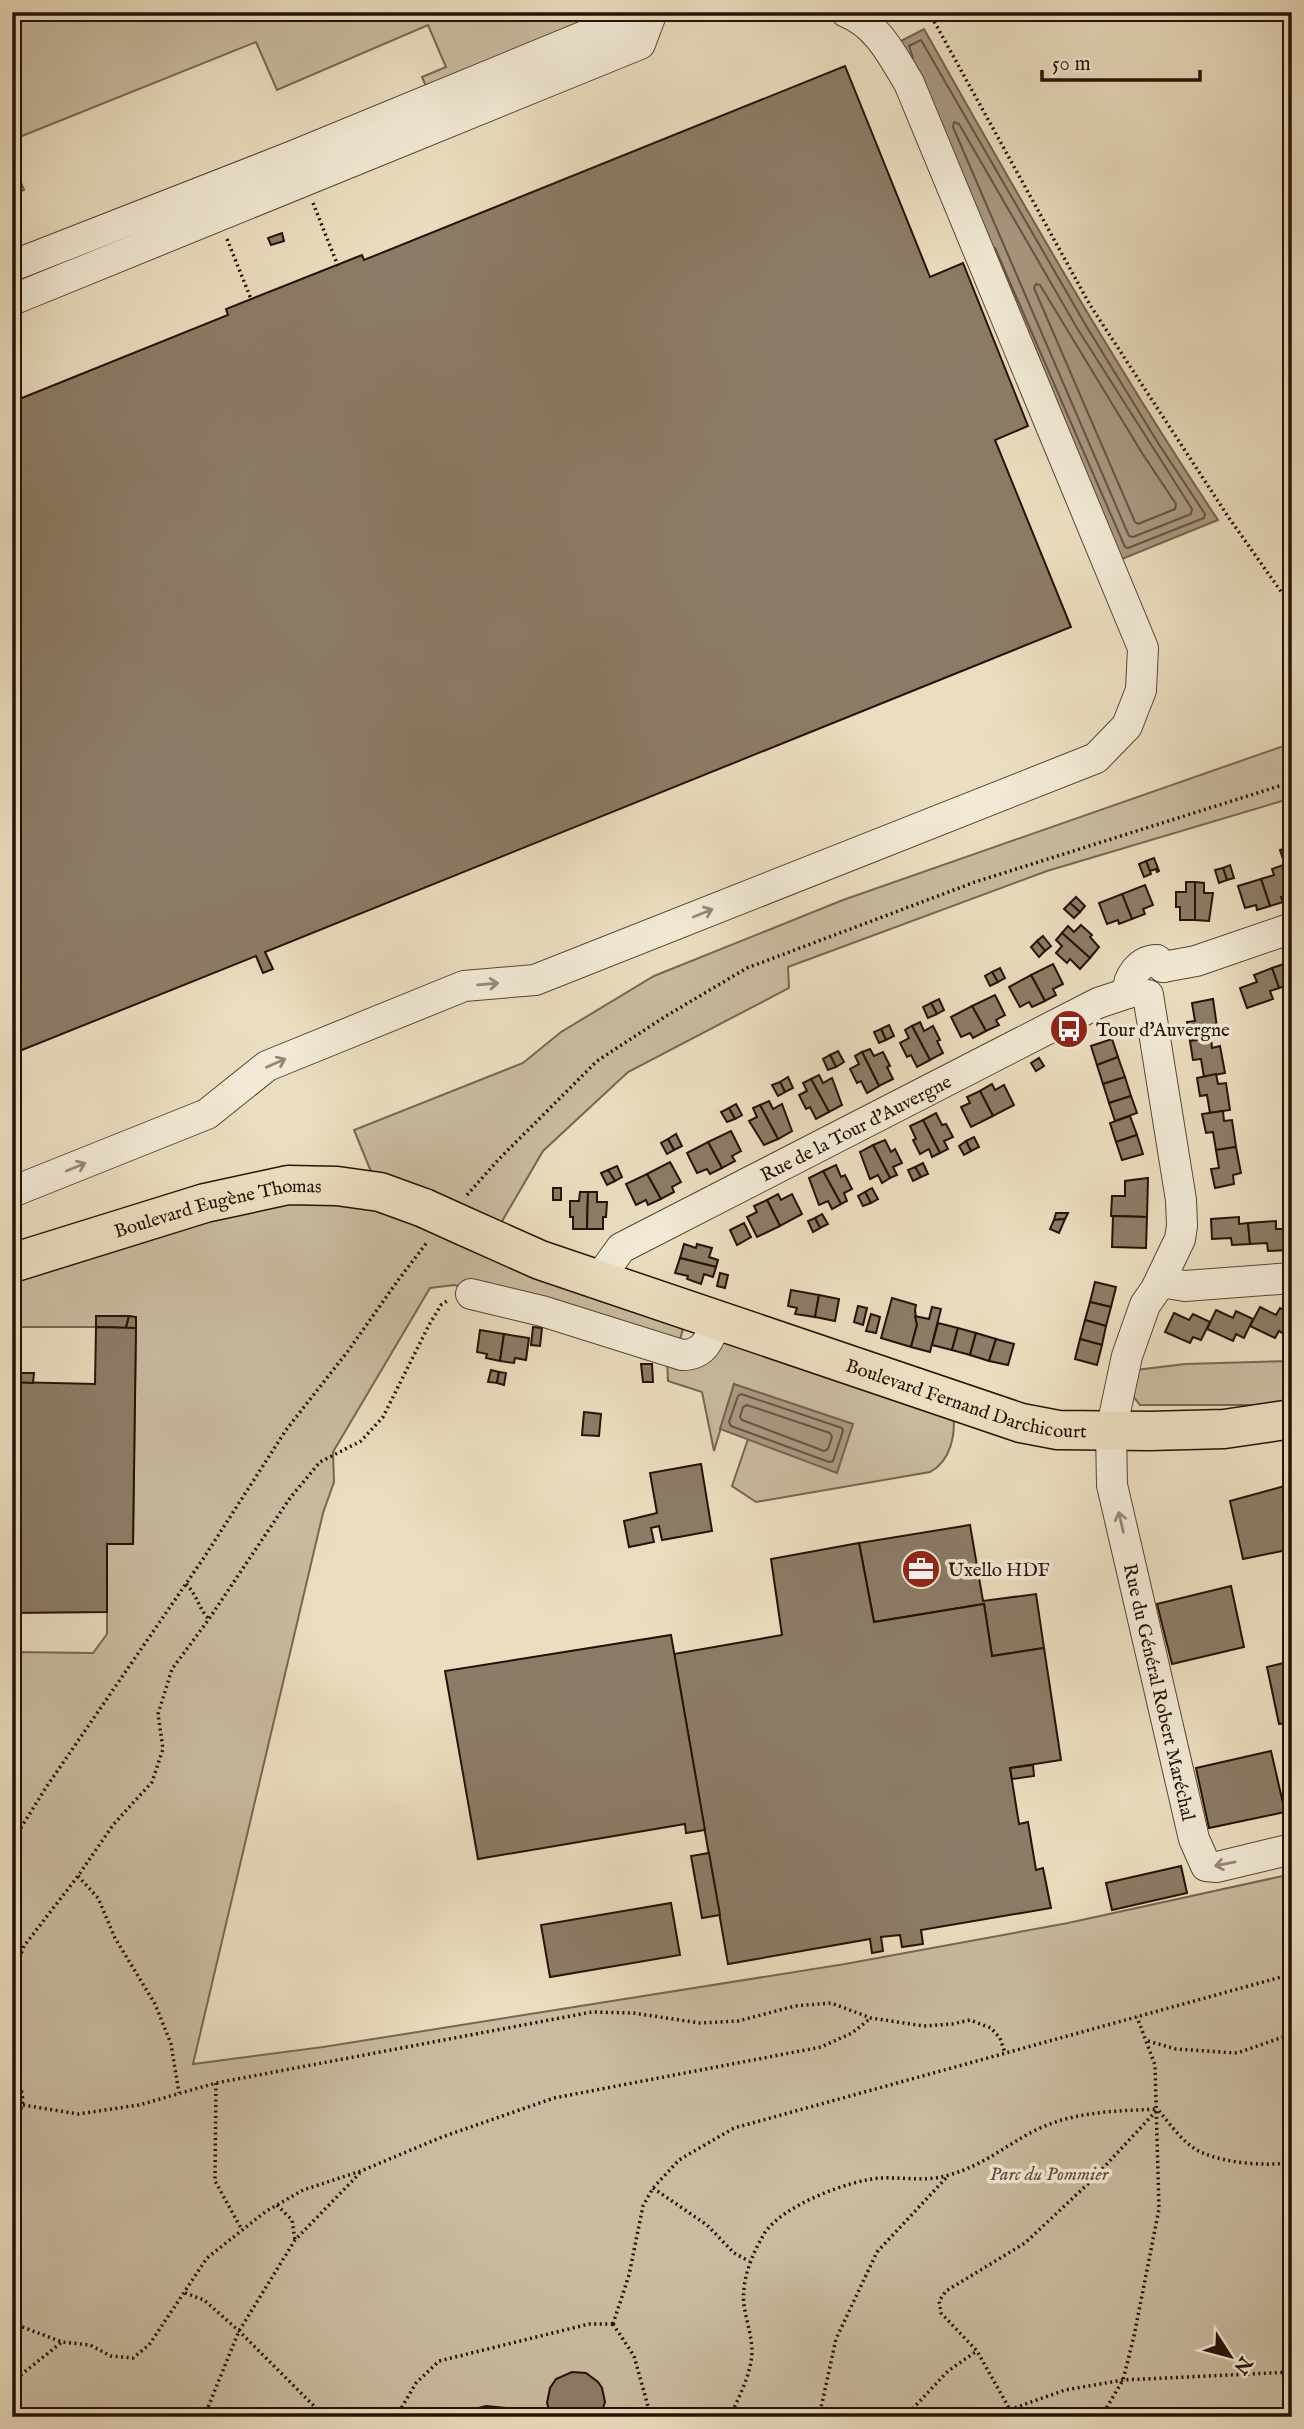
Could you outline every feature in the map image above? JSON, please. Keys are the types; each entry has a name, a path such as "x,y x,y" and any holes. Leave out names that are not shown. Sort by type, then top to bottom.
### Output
{"main road":[{"name":"Boulevard Eugène Thomas","path":"12,1263 205,1202 288,1185 337,1186 380,1192 540,1260 598,1280"},
{"name":"Boulevard Fernand Darchicourt","path":"598,1280 1021,1423 1058,1430 1111,1431 1224,1429 1292,1419"},
{"name":"Boulevard Fernand Darchicourt","path":"1224,1429 1292,1438"}],"street":[{"path":"12,266 293,156 643,12"},
{"path":"12,300 640,44 652,12"},
{"path":"12,1192 206,1114 267,1066 464,986 535,980 1096,758 1127,726 1141,690 1143,648 909,83 883,39 846,12"},
{"path":"1111,1431 1132,1340 1147,1301 1160,1282 1180,1238 1183,1217 1138,994 1158,985 1163,967 1196,961 1292,928"},
{"name":"Rue de la Tour d'Auvergne","path":"598,1280 617,1253 629,1244 1098,1003 1138,994"},
{"path":"1160,1282 1185,1286 1292,1278"},
{"path":"471,1294 542,1311 682,1355 692,1355 702,1350 708,1343 717,1321"},
{"name":"Rue du Général Robert Maréchal","path":"1111,1431 1112,1485 1194,1839 1206,1866 1217,1867 1292,1849"}],"path":[{"path":"929,12 1090,305 1229,518 1292,607"},
{"path":"304,181 338,266"},
{"path":"219,216 251,299"},
{"path":"12,1842 286,1430 348,1351 399,1279 446,1218 499,1158 597,1061 747,968 975,882 1292,782"},
{"path":"12,1979 24,1946 78,1877 113,1825 152,1782 163,1749 158,1714 172,1669 209,1619 289,1498 320,1462 361,1441 383,1417 441,1305"},
{"path":"186,1584 197,1595 201,1611 209,1619"},
{"path":"78,1877 98,1898 115,1938 155,2004 171,2044 179,2094"},
{"path":"613,2324 629,2275 643,2206 653,2188 679,2160 734,2129 1292,1974"},
{"path":"23,2105 78,2114 139,2105 216,2083 592,2012 633,2013 700,2023 738,2021 795,2006 831,2003 871,2018 924,2026 971,2020 991,2028 1000,2038 1005,2053"},
{"path":"1101,2417 1123,2380 1135,2336 1159,2209 1155,2065 1137,2017"},
{"path":"12,2323 62,2342 90,2345 111,2356 133,2358 149,2345 207,2258 277,2205 303,2190 361,2171 442,2137 554,2098 821,2047 852,2033 871,2018"},
{"path":"1148,2041 1176,2049 1237,2053 1292,2034"},
{"path":"12,2071 22,2085 23,2105 12,2122"},
{"path":"216,2083 215,2180 242,2230"},
{"path":"1158,2109 1181,2136 1202,2153 1250,2163 1292,2162"},
{"path":"730,2417 747,2379 752,2351 743,2300 749,2261 766,2231 785,2214 832,2191 878,2178 928,2179 949,2176 990,2159 1039,2128 1096,2112 1158,2109"},
{"path":"1014,2417 976,2351 941,2313 939,2301 946,2291 1025,2244 1092,2180 1158,2109"},
{"path":"204,2417 239,2331 295,2240 361,2171"},
{"path":"820,2417 836,2339 877,2252 949,2176"},
{"path":"653,2188 707,2225 734,2253 749,2261"},
{"path":"277,2205 292,2220 295,2240"},
{"path":"185,2293 204,2300 325,2417"},
{"path":"396,2417 416,2383 439,2361 589,2323 613,2324"},
{"path":"613,2324 634,2356 651,2417"},
{"path":"12,2382 62,2342"},
{"path":"905,2417 948,2371 976,2351"},
{"path":"989,2417 1065,2390 1123,2380 1292,2372"}],"green space":[{"path":"28,12 607,12 426,86 422,77 446,67 428,25 277,90 256,42 12,140 12,31"},
{"path":"12,160 24,190 12,194"},
{"name":"Parc du Pommier","path":"1292,743 1292,798 1047,871 788,967 789,988 628,1072 543,1151 501,1223 686,1319 678,1346 489,1292 454,1285 430,1288 333,1452 334,1482 323,1513 193,2064 323,2047 845,1964 1068,1923 1292,1874 1292,2417 12,2417 12,1652 93,1653 107,1634 107,1544 133,1543 136,1317 96,1316 96,1327 12,1327 12,1277 170,1214 379,1191 354,1130 523,1063 561,1032 654,976 843,900"},
{"path":"725,1334 953,1412 953,1438 947,1454 930,1472 756,1502 732,1486 748,1439 837,1472 734,1384 714,1451 702,1392 668,1381 667,1360"},
{"path":"1292,1361 1292,1405 1140,1405 1133,1396 1136,1370 1185,1364"}],"water":[{"path":"924,29 1103,339 1218,520 1122,559 899,42"},
{"path":"734,1384 853,1424 837,1473 720,1429"}],"building":[{"path":"845,66 930,277 963,263 1028,426 995,440 1071,627 265,952 273,969 263,973 256,956 12,1054 12,402 228,315 226,309 362,255 364,260"},
{"path":"282,233 284,241 271,245 268,238"},
{"path":"1288,847 1292,859 1284,862 1280,850"},
{"path":"1154,858 1159,871 1157,872 1156,869 1150,871 1146,861"},
{"path":"1146,861 1151,874 1144,877 1139,864"},
{"path":"1230,865 1234,878 1227,880 1223,868"},
{"path":"1283,865 1292,894 1281,897 1283,902 1270,906 1261,879 1274,875 1272,869"},
{"path":"1223,868 1227,880 1219,883 1215,870"},
{"path":"1261,879 1270,906 1257,910 1256,905 1245,908 1238,886"},
{"path":"1186,882 1195,882 1195,920 1180,920 1180,907 1176,907 1176,892 1186,892"},
{"path":"1195,882 1204,883 1204,893 1213,893 1209,921 1195,920"},
{"path":"1145,885 1153,905 1143,909 1145,914 1132,919 1122,894"},
{"path":"1122,894 1132,919 1119,924 1118,920 1107,924 1099,903"},
{"path":"1076,897 1085,906 1080,912 1070,903"},
{"path":"1070,903 1080,912 1074,918 1064,909"},
{"path":"1081,925 1092,935 1090,937 1099,947 1090,958 1062,933 1068,926 1074,932"},
{"path":"1062,933 1090,958 1080,969 1070,959 1067,963 1056,953 1062,946 1056,940"},
{"path":"1043,936 1051,946 1045,951 1037,941"},
{"path":"1037,941 1045,951 1039,957 1031,947"},
{"path":"1290,962 1290,992 1288,985 1279,988 1272,968"},
{"path":"1053,964 1063,984 1053,989 1056,995 1045,1001 1031,975"},
{"path":"1000,968 1005,978 998,982 992,972"},
{"path":"1272,968 1279,988 1270,991 1273,999 1247,1008 1240,988 1257,982 1254,975"},
{"path":"992,972 998,982 990,986 985,976"},
{"path":"1031,975 1045,1001 1032,1007 1029,1002 1020,1007 1009,987"},
{"path":"995,995 1005,1015 996,1020 999,1025 986,1031 972,1006"},
{"path":"939,999 944,1010 937,1014 931,1003"},
{"path":"1213,999 1217,1027 1209,1029 1211,1038 1190,1041 1187,1022 1195,1021 1192,1003"},
{"path":"931,1003 937,1014 928,1018 923,1007"},
{"path":"972,1006 986,1031 973,1038 970,1033 961,1037 951,1017"},
{"path":"920,1022 924,1031 933,1026 940,1040 937,1041 943,1053 930,1060 912,1026"},
{"path":"889,1025 894,1036 886,1040 881,1029"},
{"path":"912,1026 930,1060 917,1067 911,1055 907,1057 900,1043 909,1038 905,1030"},
{"path":"881,1029 886,1040 879,1043 874,1032"},
{"path":"1211,1038 1212,1048 1220,1046 1225,1073 1204,1077 1201,1059 1193,1060 1190,1041"},
{"path":"1112,1039 1118,1057 1097,1065 1091,1046"},
{"path":"870,1049 874,1056 883,1052 890,1066 887,1067 893,1079 879,1086 862,1052"},
{"path":"838,1051 844,1062 836,1067 830,1055"},
{"path":"862,1052 879,1086 867,1093 861,1081 857,1083 850,1069 859,1064 855,1056"},
{"path":"830,1055 836,1067 828,1070 823,1059"},
{"path":"1118,1057 1125,1077 1103,1084 1097,1065"},
{"path":"1039,1058 1044,1066 1036,1071 1031,1063"},
{"path":"1216,1074 1218,1084 1226,1083 1230,1110 1210,1113 1207,1095 1200,1096 1197,1078"},
{"path":"819,1075 823,1083 832,1078 842,1105 829,1112 811,1079"},
{"path":"788,1077 793,1088 785,1092 780,1082"},
{"path":"1125,1077 1131,1096 1109,1103 1103,1084"},
{"path":"811,1079 829,1112 816,1119 810,1107 806,1109 799,1095 807,1091 803,1083"},
{"path":"780,1082 785,1092 778,1096 772,1085"},
{"path":"992,1084 995,1090 1004,1085 1014,1105 993,1116 980,1091"},
{"path":"980,1091 993,1116 971,1127 961,1107 970,1103 967,1097"},
{"path":"1131,1096 1137,1113 1115,1121 1109,1103"},
{"path":"769,1101 773,1109 782,1104 792,1131 778,1139 760,1105"},
{"path":"736,1104 742,1115 735,1119 729,1108"},
{"path":"760,1105 778,1139 764,1145 749,1121 757,1117 753,1108"},
{"path":"729,1108 735,1119 727,1122 721,1112"},
{"path":"1223,1111 1224,1121 1232,1120 1236,1147 1216,1150 1213,1132 1206,1133 1202,1114"},
{"path":"936,1113 953,1137 944,1141 948,1149 940,1153 923,1120"},
{"path":"1130,1116 1137,1135 1116,1142 1110,1123"},
{"path":"923,1120 940,1153 932,1157 929,1149 920,1154 913,1140 916,1139 910,1126"},
{"path":"731,1131 741,1151 732,1156 735,1161 722,1168 708,1142"},
{"path":"676,1134 682,1146 674,1150 668,1139"},
{"path":"1137,1135 1143,1154 1122,1160 1116,1142"},
{"path":"974,1137 979,1147 971,1151 966,1141"},
{"path":"668,1139 674,1150 667,1154 661,1143"},
{"path":"885,1140 891,1152 895,1149 902,1163 893,1167 897,1175 890,1178 873,1145"},
{"path":"966,1141 971,1151 964,1155 959,1146"},
{"path":"708,1142 722,1168 710,1174 707,1169 697,1173 687,1153"},
{"path":"873,1145 890,1178 882,1183 878,1175 870,1179 860,1152"},
{"path":"1236,1147 1241,1173 1233,1175 1234,1184 1215,1188 1211,1169 1219,1168 1216,1150"},
{"path":"670,1162 681,1182 672,1187 674,1192 661,1199 647,1174"},
{"path":"923,1163 928,1174 921,1177 915,1167"},
{"path":"836,1165 841,1177 845,1175 852,1189 844,1193 847,1201 841,1204 823,1171"},
{"path":"617,1166 622,1177 615,1181 608,1170"},
{"path":"915,1167 921,1177 913,1181 908,1170"},
{"path":"608,1170 615,1181 607,1185 601,1173"},
{"path":"823,1171 841,1204 832,1209 828,1201 819,1205 809,1178"},
{"path":"647,1174 661,1199 648,1205 646,1200 636,1205 626,1184"},
{"path":"1148,1178 1147,1217 1111,1216 1112,1196 1125,1196 1125,1181"},
{"path":"553,1188 561,1188 561,1200 553,1200"},
{"path":"872,1188 878,1199 871,1203 865,1192"},
{"path":"580,1192 588,1192 587,1229 573,1229 570,1201 579,1201"},
{"path":"588,1192 597,1192 597,1202 607,1202 603,1229 587,1229"},
{"path":"865,1192 871,1203 863,1206 858,1196"},
{"path":"778,1194 781,1200 792,1194 802,1214 780,1226 767,1200"},
{"path":"767,1200 780,1226 757,1237 747,1217 757,1212 754,1206"},
{"path":"1056,1213 1068,1213 1065,1219 1054,1220"},
{"path":"822,1214 828,1224 820,1228 815,1218"},
{"path":"1113,1216 1147,1217 1146,1248 1112,1247"},
{"path":"1239,1217 1239,1224 1248,1223 1250,1244 1232,1245 1231,1238 1212,1239 1211,1219"},
{"path":"815,1218 820,1228 813,1232 808,1221"},
{"path":"1065,1219 1059,1233 1050,1229 1054,1220"},
{"path":"1276,1221 1276,1229 1285,1229 1287,1250 1268,1251 1267,1243 1250,1244 1248,1223"},
{"path":"744,1223 751,1237 737,1245 730,1230"},
{"path":"1292,1228 1292,1249 1287,1250 1285,1229"},
{"path":"684,1244 696,1248 697,1244 712,1248 709,1257 718,1260 716,1267 680,1258"},
{"path":"680,1258 716,1267 713,1277 704,1274 701,1284 687,1279 688,1276 675,1273"},
{"path":"720,1273 728,1275 725,1288 717,1286"},
{"path":"1095,1282 1116,1287 1111,1307 1090,1302"},
{"path":"791,1290 819,1295 815,1317 795,1314 797,1308 788,1306"},
{"path":"819,1295 839,1299 835,1321 815,1317"},
{"path":"892,1298 916,1305 917,1325 911,1347 881,1338"},
{"path":"1090,1302 1111,1307 1106,1326 1085,1320"},
{"path":"858,1306 867,1308 863,1325 854,1322"},
{"path":"932,1307 941,1309 930,1352 911,1347 917,1325 915,1316 929,1319"},
{"path":"1260,1307 1276,1315 1280,1308 1292,1314 1292,1327 1287,1336 1279,1331 1275,1338 1250,1326"},
{"path":"1216,1310 1233,1318 1236,1311 1253,1319 1244,1338 1236,1334 1233,1341 1207,1329"},
{"path":"1174,1313 1189,1320 1193,1314 1210,1322 1201,1340 1193,1337 1190,1343 1165,1332"},
{"path":"871,1314 880,1317 876,1333 866,1331"},
{"path":"96,1316 129,1316 126,1328 96,1327"},
{"path":"129,1316 136,1317 136,1328 126,1328"},
{"path":"1085,1320 1106,1326 1102,1345 1080,1339"},
{"path":"938,1323 958,1328 952,1350 932,1345"},
{"path":"96,1327 136,1328 133,1544 107,1544 107,1612 12,1613 12,1382 95,1384"},
{"path":"533,1327 542,1328 540,1346 531,1345"},
{"path":"958,1328 976,1333 970,1355 952,1350"},
{"path":"480,1330 504,1334 500,1361 486,1358 487,1354 477,1352"},
{"path":"976,1333 996,1339 989,1361 970,1355"},
{"path":"504,1334 529,1338 526,1360 515,1358 514,1363 500,1361"},
{"path":"996,1339 1014,1344 1008,1365 989,1361"},
{"path":"1080,1339 1102,1345 1097,1365 1075,1359"},
{"path":"641,1364 652,1364 653,1382 643,1382"},
{"path":"491,1370 499,1372 497,1383 488,1382"},
{"path":"499,1372 506,1373 504,1385 497,1383"},
{"path":"12,1373 34,1373 33,1383 12,1382"},
{"path":"584,1412 601,1414 599,1436 582,1435"},
{"path":"701,1464 712,1531 662,1540 659,1526 651,1528 654,1542 629,1547 624,1521 657,1513 650,1473"},
{"path":"1292,1484 1292,1549 1243,1559 1230,1501"},
{"name":"Uxello HDF","path":"970,1525 983,1601 1036,1594 1044,1648 992,1656 984,1604 874,1622 859,1543"},
{"path":"859,1543 874,1622 984,1604 992,1656 1044,1648 1061,1760 1010,1768 1019,1824 1028,1822 1036,1870 1043,1868 1051,1908 921,1930 923,1944 902,1947 900,1935 881,1937 883,1951 872,1953 870,1939 728,1964 674,1654 782,1635 771,1559"},
{"path":"1231,1586 1244,1647 1172,1664 1157,1604"},
{"path":"671,1635 705,1830 686,1833 685,1824 478,1859 445,1671"},
{"path":"1292,1661 1292,1722 1279,1724 1267,1667"},
{"path":"1271,1751 1285,1812 1209,1828 1196,1768"},
{"path":"1033,1765 1034,1776 1012,1779 1010,1768"},
{"path":"709,1853 720,1915 702,1918 691,1856"},
{"path":"1181,1866 1187,1893 1112,1910 1106,1883"},
{"path":"671,1903 680,1955 550,1977 541,1925"},
{"path":"572,2372 586,2373 602,2388 605,2402 600,2417 552,2417 547,2403 550,2388 556,2379"},
{"path":"486,2406 506,2408 519,2417 463,2417"}],"place":[{"name":"Tour d'Auvergne","path":"1069,1029"},
{"name":"Uxello HDF","path":"921,1569"}]}
